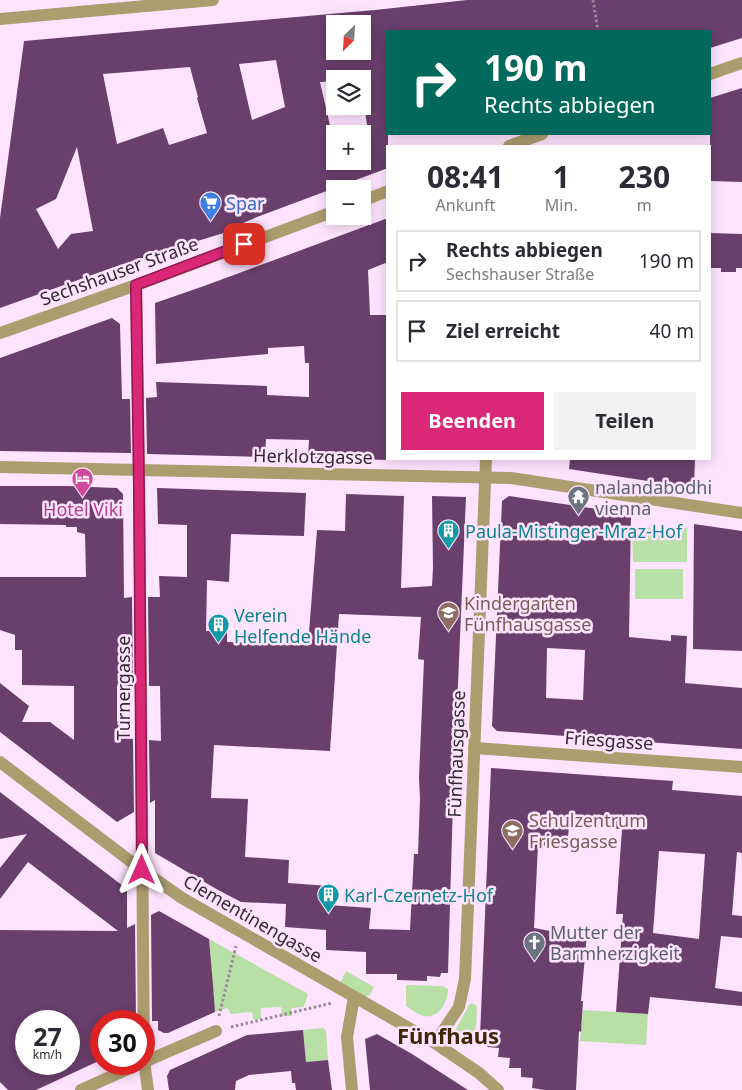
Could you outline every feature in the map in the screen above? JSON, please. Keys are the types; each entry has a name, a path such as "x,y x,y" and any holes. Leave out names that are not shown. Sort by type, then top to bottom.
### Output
{"street":[{"path":"0,19 166,2 213,0"},
{"path":"711,74 742,63"},
{"path":"512,145 539,135"},
{"path":"371,198 386,192"},
{"name":"Sechshauser Straße","path":"0,333 326,214"},
{"name":"Turnergasse","path":"136,285 143,1010"},
{"name":"Fünfhausgasse","path":"435,1043 459,1007 465,979 486,460"},
{"name":"Herklotzgasse","path":"0,467 511,478 742,513"},
{"name":"Friesgasse","path":"474,748 742,767"},
{"name":"Clementinengasse","path":"0,762 142,870 182,898 435,1043 479,1073 498,1090"},
{"path":"352,1090 347,1037 354,997"},
{"path":"155,1057 216,1031"},
{"path":"81,1090 114,1075"},
{"name":"Turnergasse","path":"146,1075 148,1090"}],"path":[{"path":"593,0 598,30"},
{"path":"240,931 216,1031 354,997"}],"green space":[{"path":"632,528 687,528 687,562 633,562"},
{"path":"635,569 683,569 683,599 635,599"},
{"path":"209,939 308,994 304,1007 291,1008 292,1016 282,1016 281,1007 261,1008 261,1019 253,1019 252,1012 231,1014 227,1008 215,1012"},
{"path":"346,971 374,987 370,995 364,997 340,983"},
{"path":"406,985 442,986 448,989 445,1004 434,1015 424,1016 419,1014 406,1006"},
{"path":"472,1003 477,1006 475,1029 471,1038 460,1039 455,1031 469,1005"},
{"path":"583,1010 648,1014 646,1045 580,1041"},
{"path":"323,1028 326,1031 328,1060 306,1062 303,1030"}],"building":[{"path":"467,0 742,0 742,38 711,48 711,30 386,30 386,135 388,135 388,145 386,145 386,169 356,180 326,180 326,191 243,223 243,227 120,265 0,308 0,218 24,41","holes":["276,60 285,107 252,120 239,64","190,67 207,133 169,145 163,128 117,144 103,74","326,70 371,70 371,115 366,115 367,125 371,125 371,170 326,170 326,125 330,125 326,115 320,82 326,82","77,147 93,231 71,234 58,249 36,209 56,199"]},
{"path":"742,88 742,182 711,181 711,98"},
{"path":"386,219 386,263 368,270 370,315 386,315 386,460 308,458 309,440 266,439 265,457 147,454 146,398 157,397 156,382 267,386 267,395 309,397 309,363 305,363 304,346 268,348 268,354 156,364 155,303"},
{"path":"711,233 742,234 742,268 736,268 736,272 721,272 721,268 711,268"},
{"path":"112,318 120,324 122,399 130,399 131,453 0,451 0,358"},
{"path":"570,460 695,460 694,488 569,469"},
{"path":"0,486 117,488 123,494 124,598 132,597 133,686 117,686 117,721 127,721 127,738 133,739 134,812 117,822 0,732 0,683 29,706 22,722 50,722 74,740 74,686 22,685 22,650 15,650 15,635 0,630 0,577 86,577 85,534 77,532 77,527 66,527 66,525 0,524"},
{"path":"157,488 306,493 304,536 231,534 229,582 207,580 206,631 227,631 227,642 308,645 317,530 345,531 346,494 404,496 401,588 432,586 432,496 466,497 453,801 448,973 441,973 440,977 427,976 427,981 397,980 397,974 366,974 366,952 326,950 326,930 285,927 286,904 241,902 155,853 155,800 150,803 149,740 161,741 160,686 149,686 148,597 160,597 159,576 187,577 187,525 158,524","holes":["339,614 421,617 418,659 424,660 419,778 420,799 418,854 414,854 410,930 369,929 371,908 328,905 329,886 288,883 289,860 245,857 248,799 211,798 214,745 330,751"]},
{"path":"509,496 631,514 629,637 671,641 671,635 687,636 685,683 742,688 742,749 497,731 492,726 502,501","holes":["547,648 585,650 583,700 546,698"]},
{"path":"694,524 742,531 742,651 693,649"},
{"path":"491,768 673,781 672,790 742,796 742,853 737,852 732,915 742,916 742,938 721,936 715,988 742,992 742,1006 650,997 648,1014 616,1012 623,914 616,914 622,829 569,826 567,848 538,845 534,928 571,935 572,932 587,933 576,1090 532,1088 533,1078 521,1077 521,1068 509,1068 510,1058 498,1057 499,1048 487,1047 487,1038 480,1037","holes":["659,851 705,854 699,939 653,933"]},
{"path":"0,792 127,889 127,928 135,924 136,1010 90,1010 90,1065 80,1070 80,1010 15,1010 15,1075 68,1075 36,1090 8,1090 0,1082 0,930 118,931 28,862 0,899 0,868 27,834 0,839"},
{"path":"159,911 209,939 215,1012 168,1033 158,1030 158,1021 155,1021 155,1010 152,1010 151,915"},
{"path":"303,1030 306,1062 328,1060 332,1090 296,1090 295,1083 292,1083 291,1071 249,1075 236,1081 235,1090 169,1090 167,1076 170,1070 247,1035"},
{"path":"377,1034 468,1090 370,1090 365,1039"}],"place":[{"name":"Spar","path":"210,222"},
{"name":"Hotel Viki","path":"83,498"},
{"name":"nalandabodhi vienna","path":"579,516"},
{"name":"Paula-Mistinger-Mraz-Hof","path":"449,550"},
{"name":"Kindergarten Fünfhausgasse","path":"448,632"},
{"name":"Verein Helfende Hände","path":"218,644"},
{"name":"Schulzentrum Friesgasse","path":"513,849"},
{"name":"Karl-Czernetz-Hof","path":"328,914"},
{"name":"Mutter der Barmherzigkeit","path":"534,961"}],"district":[{"name":"Fünfhaus","path":"448,1035"}],"route":[{"path":"142,870 136,285 244,244"}]}
